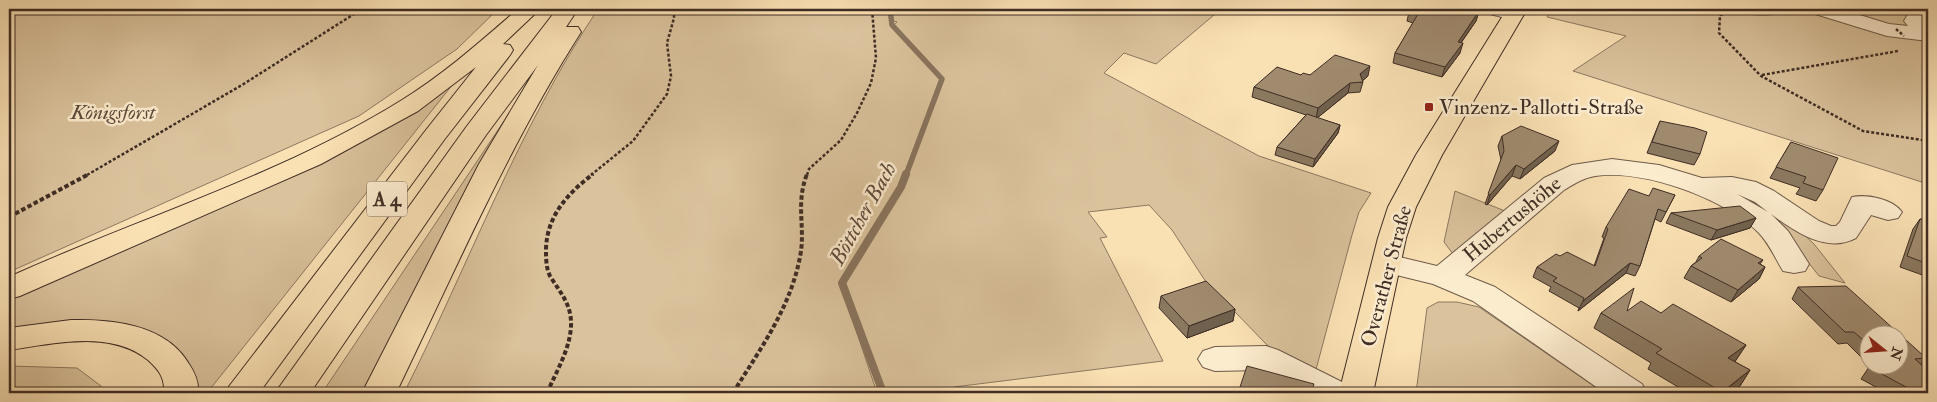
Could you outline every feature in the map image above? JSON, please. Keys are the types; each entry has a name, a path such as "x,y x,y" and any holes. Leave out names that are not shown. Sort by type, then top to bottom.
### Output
{"main road":[{"path":"9,289 261,181 372,128 447,81 530,9"},
{"name":"A 4","path":"241,393 435,135 537,9"},
{"name":"A 4","path":"292,393 465,146 568,9"},
{"path":"379,393 518,117 543,74 586,9"},
{"name":"Overather Straße","path":"1356,393 1402,207 1508,10"},
{"path":"9,339 77,331 96,331 133,337 148,343 162,352 176,367 182,389 181,393"}],"street":[{"path":"1819,9 1887,30 1928,34"},
{"path":"1927,9 1919,12 1915,21 1928,34"},
{"name":"Hubertushöhe","path":"1442,277 1567,174 1590,168 1614,167 1674,177 1701,186 1733,184 1757,191 1810,228 1822,232 1844,233 1850,228 1862,203 1888,212"},
{"path":"1701,186 1739,205 1759,219 1774,233 1794,264"},
{"path":"1387,262 1442,277 1484,294 1630,393"},
{"path":"1215,359 1266,358 1334,393"}],"path":[{"path":"9,217 128,152 232,91 305,47 362,9"},
{"path":"547,393 571,340 570,311 561,289 549,274 546,235 551,218 563,199 630,144 666,99 672,71 667,50 667,37 675,20 674,9"},
{"path":"733,393 786,306 795,282 801,254 800,208 803,185 809,169 841,140 857,113 871,83 876,58 872,9"},
{"path":"1747,9 1720,15 1719,33 1761,76 1863,130 1928,141"},
{"path":"1896,28 1904,36"},
{"path":"1761,76 1904,50"}],"green space":[{"name":"Königsforst","path":"9,9 498,9 457,49 359,116 9,272"},
{"path":"598,9 1221,9 1156,64 1124,53 1104,73 1259,156 1371,193 1359,212 1314,377 1267,345 1206,282 1172,230 1149,205 1088,212 1107,237 1100,238 1163,361 954,387 948,393 883,393 845,281 903,184 944,78 894,25 897,22 894,21 890,25 940,79 901,182 840,282 877,393 404,393 495,198 543,101"},
{"path":"1551,9 1723,9 1746,14 1763,15 1804,9 1830,13 1834,12 1826,9 1914,9 1910,11 1919,34 1928,38 1928,184 1573,71 1626,36 1547,17"},
{"path":"457,79 207,393 193,393 194,379 186,360 173,344 147,331 9,333 9,295"},
{"path":"510,115 371,393 322,393 504,121"},
{"path":"1719,189 1735,189 1798,229 1814,244 1845,283 1819,276 1790,239"},
{"path":"1455,191 1505,211 1453,254 1444,242"},
{"path":"1438,302 1457,302 1479,307 1604,393 1416,393 1427,308"},
{"path":"9,366 77,368 101,386 103,393 9,393"}],"building":[{"path":"1412,9 1475,9 1479,11 1458,42 1463,43 1445,67 1395,53 1418,14 1409,12"},
{"path":"1335,55 1370,66 1360,74 1363,82 1350,83 1318,108 1254,87 1277,67 1301,75 1303,73 1310,75"},
{"path":"1307,114 1340,125 1315,159 1277,147"},
{"path":"1660,121 1707,132 1700,154 1652,142"},
{"path":"1521,126 1559,141 1524,169 1516,165 1490,195 1488,194 1504,151 1502,136"},
{"path":"1791,142 1838,158 1823,190 1803,183 1806,177 1776,167"},
{"path":"1653,188 1675,195 1666,212 1658,209 1640,266 1630,263 1583,301 1584,298 1553,281 1557,278 1537,267 1556,254 1560,256 1567,252 1595,266 1608,229 1606,227 1629,189 1649,196"},
{"path":"1740,206 1756,218 1717,230 1671,213"},
{"path":"1920,219 1928,221 1928,264 1907,256"},
{"path":"1721,239 1763,260 1758,263 1765,267 1738,290 1691,266 1702,258 1699,256"},
{"path":"1206,281 1235,309 1189,326 1161,296"},
{"path":"1846,286 1888,324 1860,324 1860,337 1854,332 1845,332 1798,287"},
{"path":"1634,288 1627,311 1641,301 1661,313 1673,304 1746,345 1728,358 1750,370 1722,392 1656,353 1662,349 1601,313"},
{"path":"1910,344 1926,358 1915,359 1928,371 1928,387 1923,393 1917,393 1882,374 1910,374"},
{"path":"1247,366 1314,384 1311,393 1238,393"}],"waterway":[{"name":"Böttcher Bach","path":"890,9 892,25 942,79 906,175"},
{"name":"Böttcher Bach","path":"883,393 842,283 901,187 906,174"}],"place":[{"name":"Vinzenz-Pallotti-Straße","path":"1429,107"}]}
